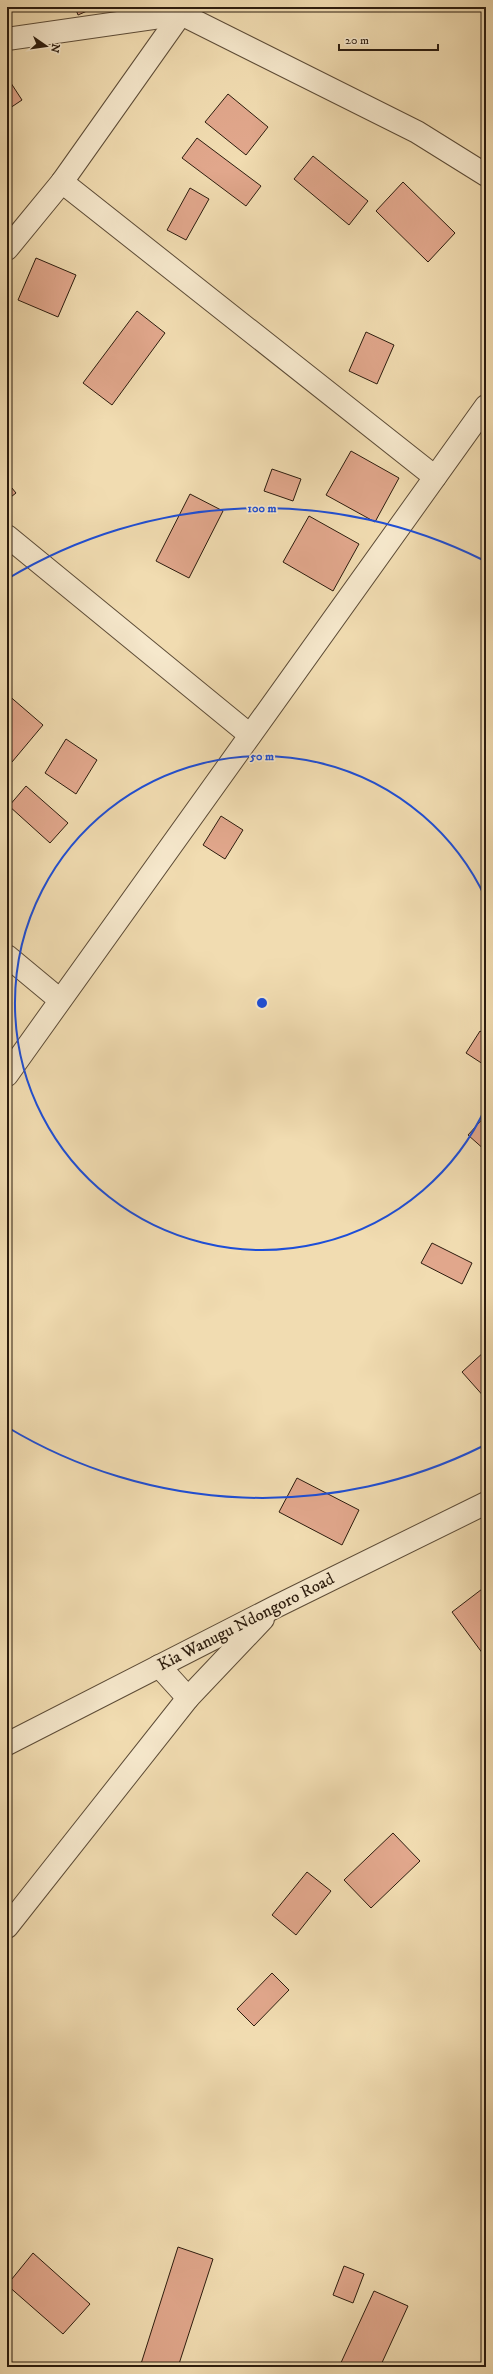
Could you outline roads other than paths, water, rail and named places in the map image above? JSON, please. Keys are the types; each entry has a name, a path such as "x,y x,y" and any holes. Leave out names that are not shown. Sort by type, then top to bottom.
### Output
{"street":[{"path":"7,249 62,182 182,11"},
{"path":"7,39 182,11 418,132 486,175"},
{"path":"62,182 435,477"},
{"path":"7,1075 486,406"},
{"path":"7,536 250,735"},
{"path":"7,956 60,1000"},
{"name":"Kia Wanugu Ndongoro Road","path":"7,1744 275,1606 486,1502"},
{"path":"7,1927 188,1698 275,1606"},
{"path":"159,1666 188,1698"}]}
